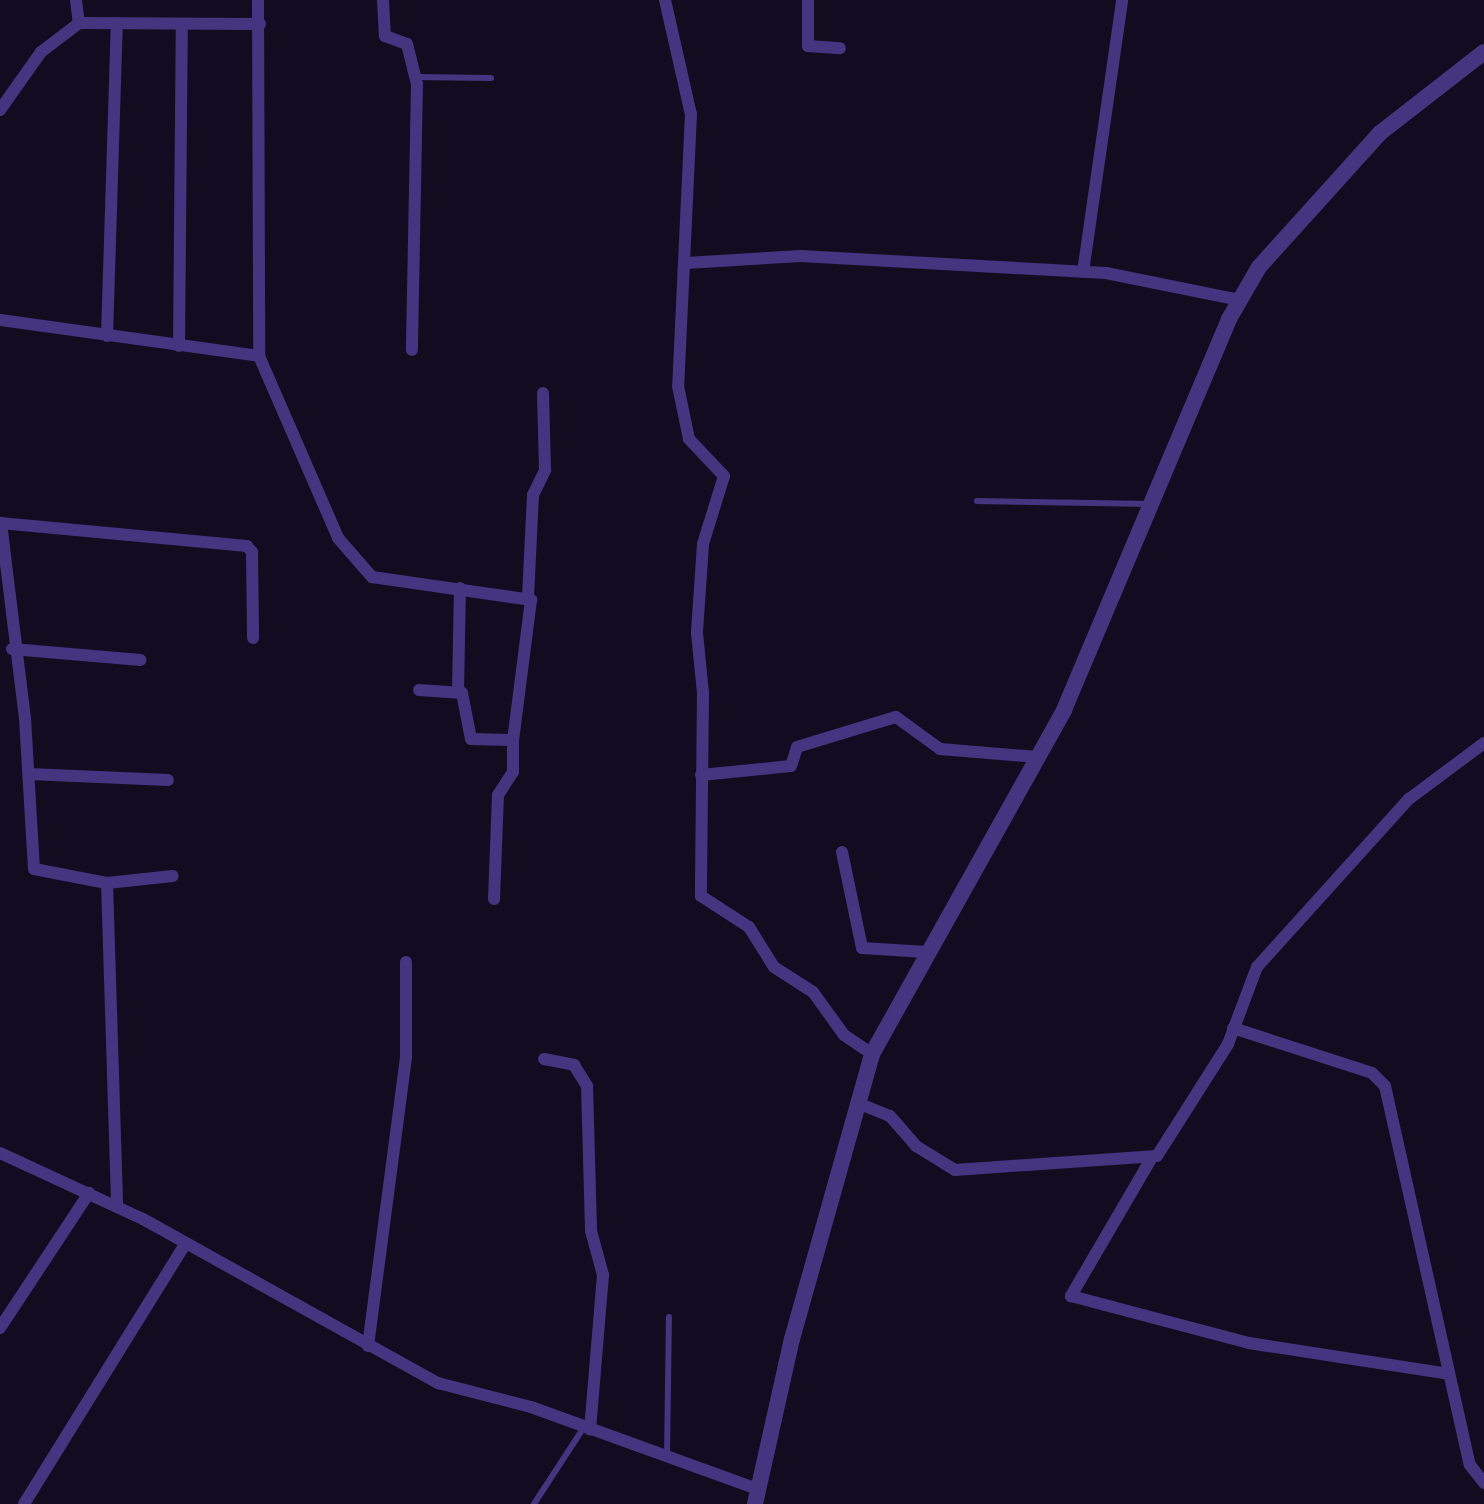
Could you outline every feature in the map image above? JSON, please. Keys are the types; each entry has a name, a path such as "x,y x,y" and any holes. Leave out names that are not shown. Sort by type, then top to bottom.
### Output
{"street":[{"path":"76,0 79,23"},
{"path":"258,0 260,356 338,538 362,570 372,577 528,597"},
{"path":"383,0 385,36 407,44 416,77 412,350"},
{"path":"666,0 691,114 686,263 678,386 689,439 724,477 703,544 697,633 701,899 749,927 774,967 813,992 844,1035 872,1054"},
{"path":"808,0 808,46 840,48"},
{"path":"1083,272 1122,0"},
{"path":"0,110 41,52 79,23 260,24"},
{"path":"107,336 117,23"},
{"path":"179,346 182,24"},
{"path":"0,1153 117,1206 438,1383 587,1428 667,1456 757,1496 792,1339 872,1054 926,952 1038,757 1097,640 1240,300 1259,267 1380,133 1484,52"},
{"path":"686,263 801,256 1083,272 1193,286 1240,300"},
{"path":"0,320 260,356"},
{"path":"494,899 498,795 513,772 513,740 528,597 534,489 545,470 542,393"},
{"path":"173,876 107,883 34,869 29,775 12,649 1,523 247,546 253,552 253,638"},
{"path":"458,691 460,588"},
{"path":"12,649 141,660"},
{"path":"419,690 458,691 465,696 468,737 513,740"},
{"path":"701,775 792,766 797,747 896,717 940,749 1038,757"},
{"path":"1449,1374 1249,1343 1071,1296 1151,1159 1182,1125 1233,1028 1257,967 1409,799 1484,743"},
{"path":"29,775 168,780"},
{"path":"842,852 862,948 926,952"},
{"path":"107,883 117,1206"},
{"path":"368,1346 407,1056 406,962"},
{"path":"1233,1028 1380,1078 1469,1465 1484,1483"},
{"path":"544,1059 574,1065 587,1086 591,1231 603,1275 587,1428"},
{"path":"860,1104 890,1116 916,1146 955,1170 1151,1159"},
{"path":"0,1328 89,1193"},
{"path":"24,1504 186,1243"}],"lane":[{"path":"416,77 491,78"},
{"path":"978,500 1153,504"},
{"path":"667,1456 670,1317"},
{"path":"534,1504 587,1428"}]}
